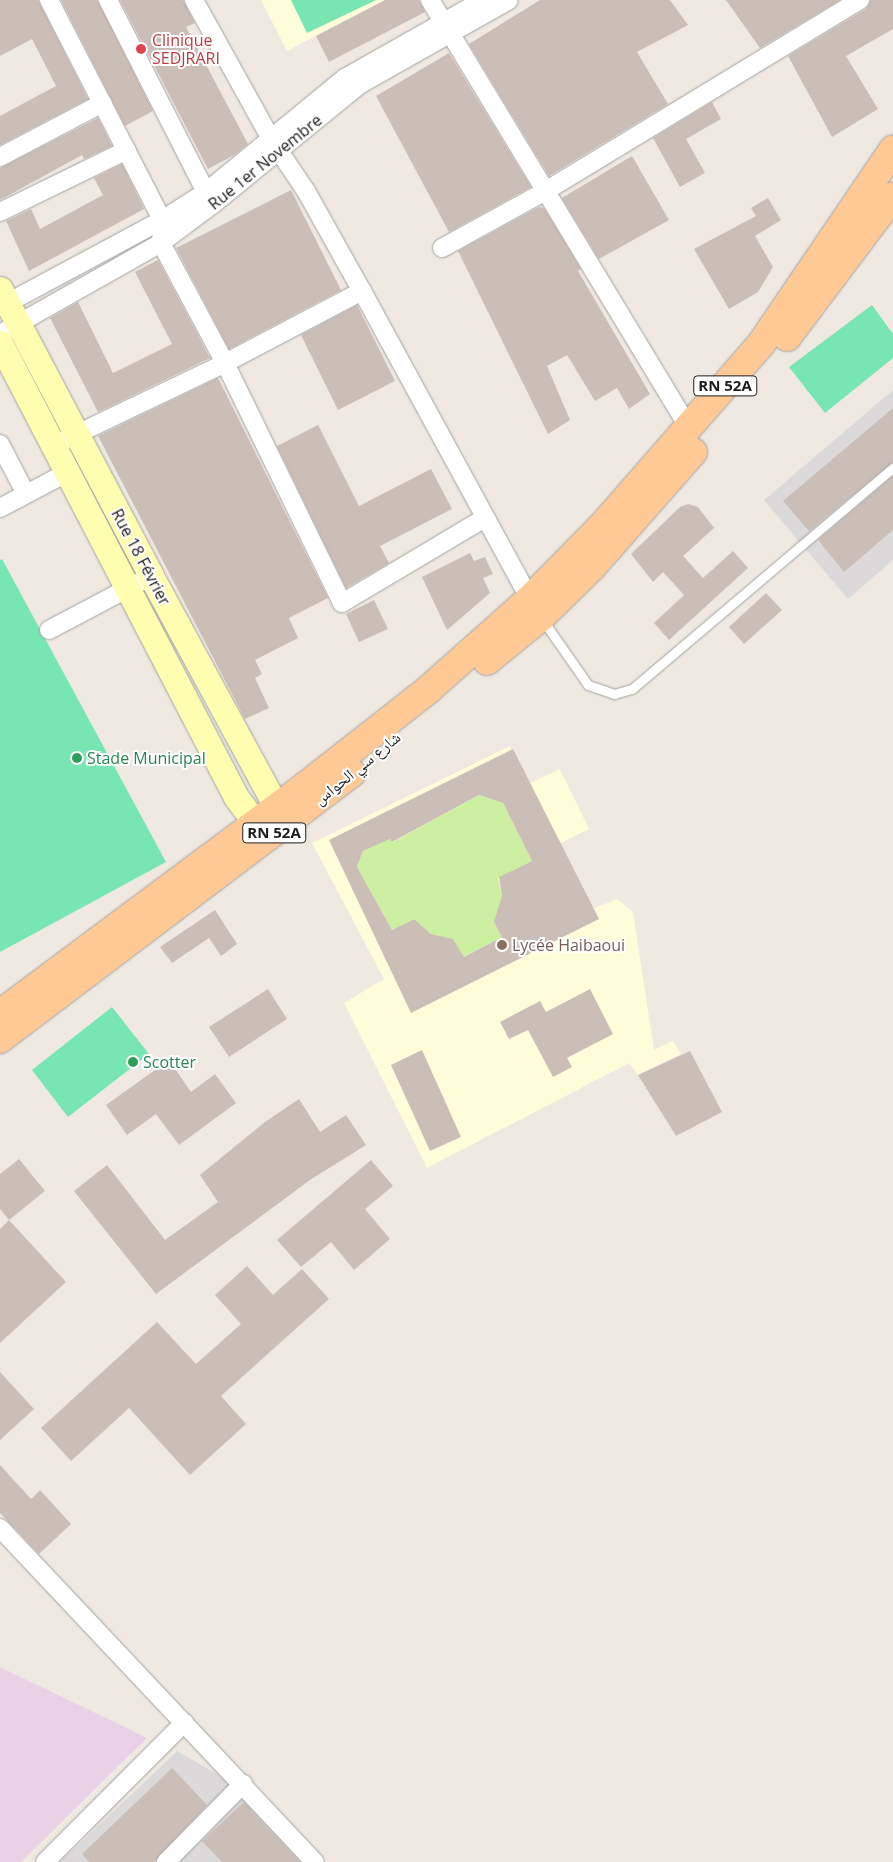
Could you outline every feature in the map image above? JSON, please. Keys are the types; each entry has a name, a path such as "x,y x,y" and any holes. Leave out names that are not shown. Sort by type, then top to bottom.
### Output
{"main road":[{"name":"RN 52A","path":"535,608 604,524 761,344 893,150"},
{"name":"RN 52A","path":"535,608 592,567 716,425 781,346 893,196"},
{"name":"شارع سي الحواس","path":"0,1039 261,831 428,690 535,608"},
{"name":"شارع سي الحواس","path":"0,1014 261,831"}],"street":[{"path":"49,0 162,220 160,243 225,363 342,603 483,519"},
{"path":"108,0 209,198"},
{"path":"194,0 362,292 483,519 535,608"},
{"path":"430,0 544,192 689,428"},
{"name":"Rue 1er Novembre","path":"5,311 160,243 209,198 276,145 359,85 446,28 482,0"},
{"name":"Rue 1er Novembre","path":"446,28 509,0"},
{"path":"442,248 544,192 860,0"},
{"path":"0,157 102,103"},
{"path":"0,212 127,150"},
{"name":"Rue 1er Novembre","path":"5,311 162,220 209,198"},
{"path":"65,440 225,363 362,292"},
{"name":"Rue 18 Février","path":"5,311 31,347 65,440 68,472 236,797 261,831"},
{"path":"4,357 31,347"},
{"name":"Rue 18 Février","path":"4,357 65,440 151,576 283,813"},
{"path":"0,444 26,494"},
{"path":"0,508 68,472"},
{"path":"49,630 151,576"},
{"path":"0,1528 315,1862"},
{"path":"56,1858 184,1723"},
{"path":"166,1862 242,1784"}],"lane":[{"path":"535,608 588,686 614,694 632,689 893,468"}],"shaded area":[{"path":"261,0 385,0 287,51"},
{"path":"893,390 893,560 848,599 764,500"},
{"name":"Lycée Haibaoui","path":"510,746 528,784 560,769 589,829 559,844 592,909 617,899 633,912 654,1050 673,1041 681,1054 638,1075 629,1063 427,1168 344,1003 384,979 312,843"},
{"path":"0,1667 147,1738 21,1862 0,1862"},
{"path":"177,1751 247,1791 308,1862 60,1862"}],"green space":[{"path":"291,0 376,0 307,33"},
{"path":"872,305 893,334 893,358 825,413 789,367"},
{"name":"Stade Municipal","path":"2,559 166,862 0,952 0,560"},
{"path":"479,795 503,803 532,861 498,878 502,896 502,937 464,957 453,940 431,934 414,919 392,930 357,867 363,851 390,839 393,842"},
{"path":"112,1007 149,1054 68,1117 32,1070"}],"building":[{"path":"0,0 38,0 88,99 0,145 0,116 56,86 32,39 0,56"},
{"path":"61,0 97,0 153,111 125,126"},
{"path":"120,0 183,0 195,23 186,27 248,144 234,155 208,169"},
{"path":"385,0 419,0 425,12 329,62 316,36"},
{"path":"540,0 670,0 688,25 637,52 668,104 549,176 469,44"},
{"path":"726,0 840,0 760,48"},
{"path":"871,0 893,0 893,29 846,56 878,109 832,137 788,56 866,9"},
{"path":"449,53 531,187 449,232 376,96"},
{"path":"712,102 721,119 686,139 705,173 680,187 653,138"},
{"path":"98,118 112,146 84,159 82,155 0,200 0,168"},
{"path":"632,156 669,220 599,259 562,198"},
{"path":"122,164 144,209 29,271 6,221 31,209 40,229 103,195 94,178"},
{"path":"291,190 341,290 229,349 176,248"},
{"path":"768,198 781,220 755,236 773,267 758,292 729,309 694,249 756,216 751,208"},
{"path":"539,207 544,208 581,269 578,271 650,394 629,409 617,388 595,401 567,355 547,366 570,420 548,434 458,251"},
{"path":"158,260 210,358 98,412 50,318 78,302 113,373 172,344 135,272"},
{"path":"357,305 395,381 338,410 301,335"},
{"path":"218,378 328,598 289,618 298,638 255,660 262,674 255,678 269,708 245,719 98,436"},
{"path":"893,408 893,462 809,531 783,501"},
{"path":"318,425 359,506 431,469 452,509 380,546 389,563 346,588 277,446"},
{"path":"893,476 893,530 844,572 818,540"},
{"path":"688,504 698,507 714,528 683,556 703,578 733,551 748,568 669,640 654,623 684,595 663,572 653,582 631,554 680,507"},
{"path":"470,553 474,561 485,557 493,574 483,578 490,593 447,630 422,577"},
{"path":"766,593 782,610 744,644 729,627"},
{"path":"374,600 388,629 359,642 346,614"},
{"path":"513,749 599,919 411,1013 329,840","holes":["479,795 503,803 532,861 499,877 502,896 494,922 502,937 464,957 453,939 431,934 414,919 392,930 357,867 363,851 390,839 392,842"]},
{"path":"215,910 237,944 221,956 209,938 172,963 160,947"},
{"path":"268,989 287,1019 229,1057 209,1027"},
{"path":"590,989 613,1034 567,1058 572,1067 553,1077 528,1030 509,1039 500,1022 540,1001 546,1012"},
{"path":"422,1050 461,1137 430,1151 391,1065"},
{"path":"690,1051 722,1112 676,1136 638,1075"},
{"path":"169,1060 191,1092 215,1074 236,1103 179,1145 156,1114 127,1135 106,1105"},
{"path":"299,1099 320,1132 346,1115 366,1145 310,1180 156,1294 74,1191 107,1165 165,1240 218,1202 200,1175 265,1122"},
{"path":"19,1159 45,1191 9,1220 0,1209 0,1174"},
{"path":"371,1160 393,1186 365,1209 390,1239 354,1270 331,1242 301,1267 277,1240"},
{"path":"9,1220 66,1282 0,1343 0,1229"},
{"path":"247,1266 273,1295 302,1269 329,1299 221,1396 246,1424 190,1475 129,1408 71,1461 41,1428 157,1322 196,1364 241,1324 215,1295"},
{"path":"0,1372 34,1409 0,1440"},
{"path":"0,1465 31,1499 40,1490 71,1524 39,1554 0,1513"},
{"path":"172,1768 207,1805 154,1862 89,1862 82,1854"},
{"path":"244,1802 300,1862 222,1862 202,1841"}],"place":[{"name":"Clinique SEDJRARI","path":"141,49"},
{"name":"Stade Municipal","path":"77,758"},
{"name":"Lycée Haibaoui","path":"502,945"},
{"name":"Scotter","path":"133,1062"}]}
